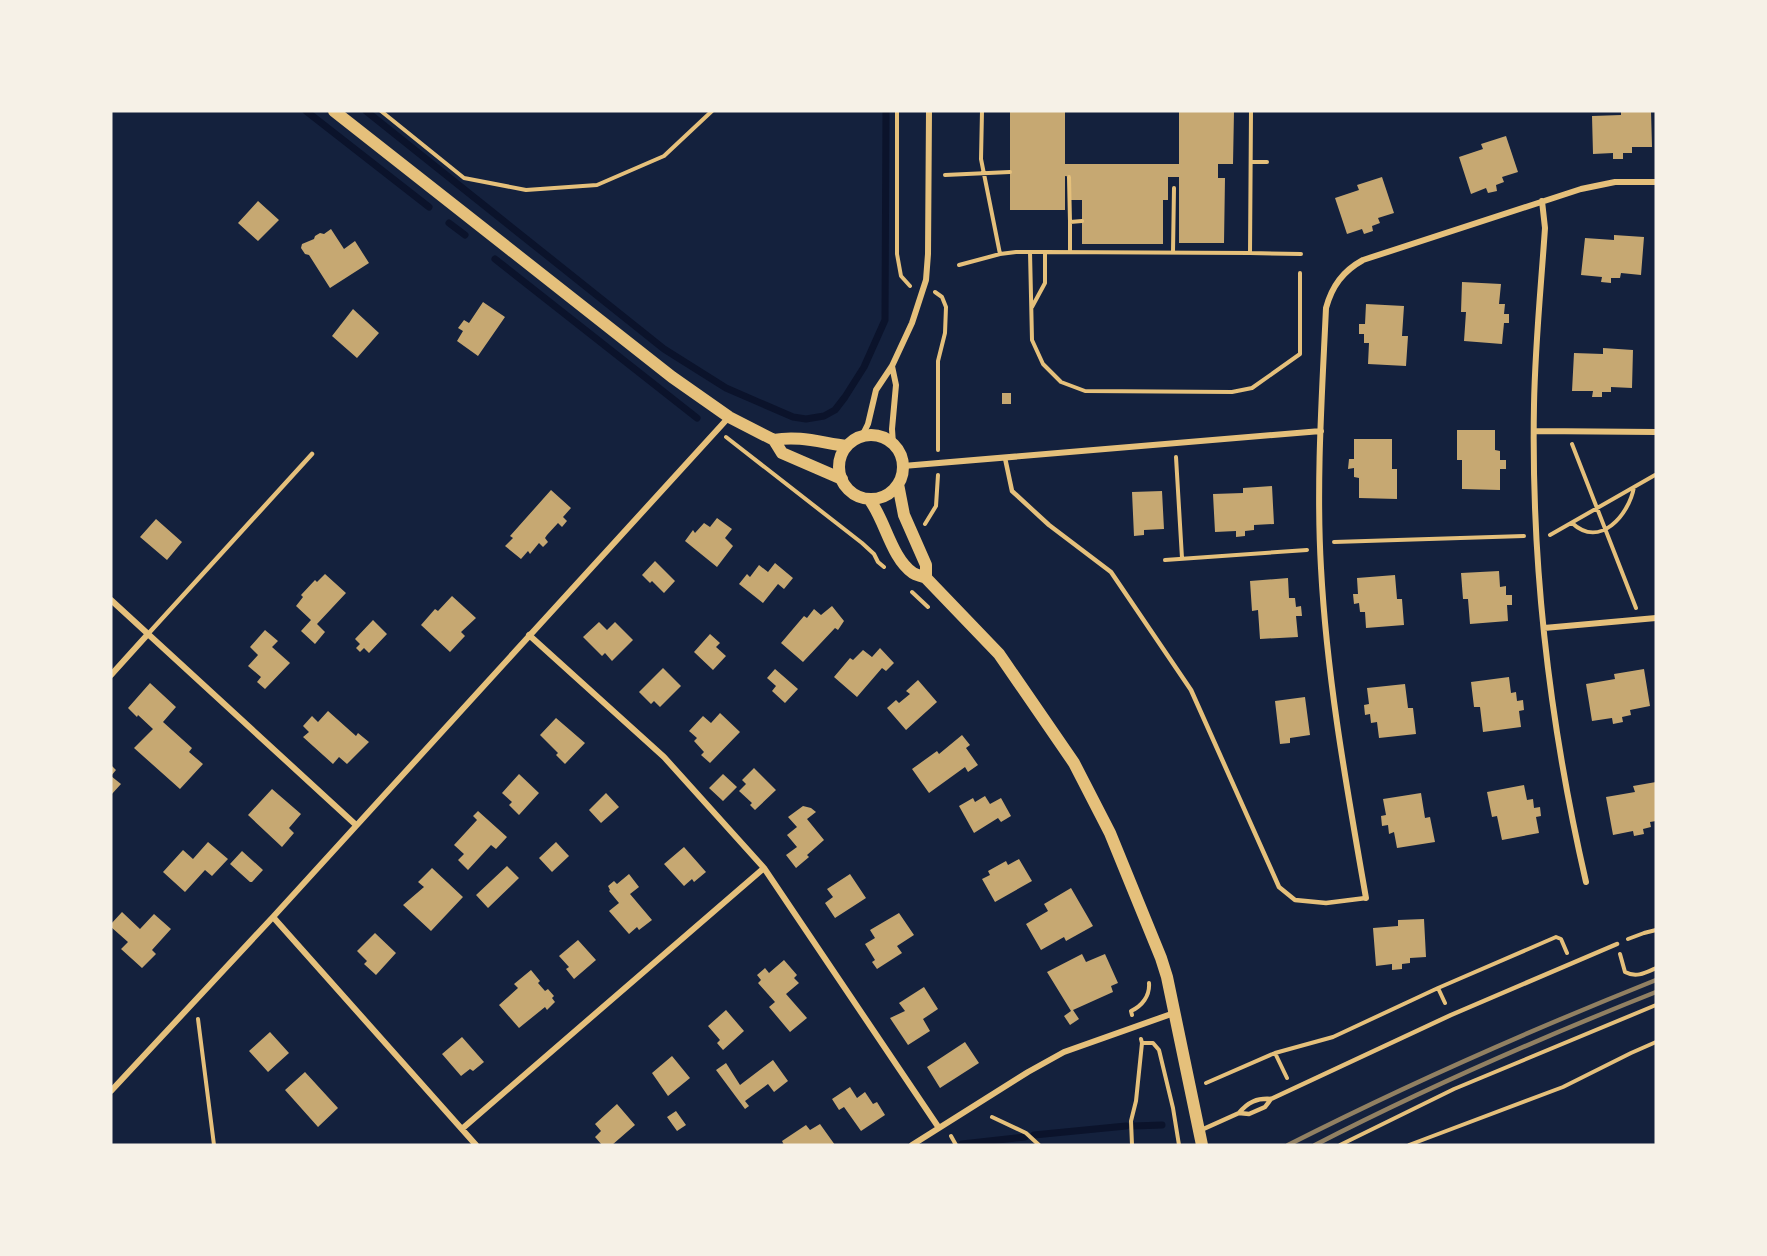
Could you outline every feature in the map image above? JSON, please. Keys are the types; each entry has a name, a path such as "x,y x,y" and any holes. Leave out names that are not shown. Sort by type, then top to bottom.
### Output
{"main road":[{"path":"334,111 655,364 729,417 774,440 782,453 842,480 855,494 869,499 877,509 903,562 914,574 926,578 999,654 1074,763 1110,833 1167,977 1202,1145"},
{"path":"842,480 840,462 847,446 862,436 878,436 893,444 898,450 903,466 898,484 902,507 926,566 926,578"},
{"path":"774,440 810,439 847,446"},
{"path":"869,499 885,495 898,484"}],"street":[{"path":"862,436 868,424 876,390 892,366 917,311 926,280 929,111"},
{"path":"1366,898 1332,695 1321,565 1320,431 1326,308 1334,286 1346,272 1363,260 1542,201 1599,184 1656,182"},
{"path":"1542,201 1545,228 1534,404 1537,536 1544,627 1559,745 1586,882"},
{"path":"892,366 896,385 893,444"},
{"path":"111,1091 273,917 729,417"},
{"path":"903,466 1320,431"},
{"path":"1534,431 1656,432"},
{"path":"111,600 356,825"},
{"path":"1544,627 1656,618"},
{"path":"111,675 148,634"},
{"path":"529,635 664,757 764,868 939,1128"},
{"path":"463,1128 764,868"},
{"path":"273,917 476,1145"},
{"path":"912,1145 1064,1052 1174,1013"}],"lane":[{"path":"148,634 312,454"},
{"path":"1005,458 1012,491 1048,525 1111,572 1191,690 1279,887 1295,900 1326,903 1366,898"},
{"path":"1199,1131 1239,1113 1253,1101 1261,1098 1271,1099 1450,1015 1617,944"},
{"path":"1239,1113 1250,1114 1266,1107 1271,1099"}],"path":[{"path":"381,111 464,178 526,190 597,185 664,156 712,111"},
{"path":"897,111 897,254 903,279 912,288"},
{"path":"982,111 981,159 1000,254"},
{"path":"1250,253 1251,111"},
{"path":"1251,162 1267,162"},
{"path":"945,175 1010,172"},
{"path":"1069,177 1070,252"},
{"path":"1173,252 1174,188"},
{"path":"1070,222 1082,221"},
{"path":"959,265 1000,254 1030,252 1301,254"},
{"path":"1030,252 1032,340 1043,364 1061,382 1077,389 1103,392 1241,391 1264,381 1300,354 1300,273"},
{"path":"1030,311 1045,283 1045,252"},
{"path":"920,528 929,519 936,506 938,495 938,361 945,333 946,307 942,297 934,292"},
{"path":"717,429 874,554"},
{"path":"1571,442 1636,608"},
{"path":"1176,454 1182,558"},
{"path":"1549,535 1655,475"},
{"path":"1572,523 1587,531 1605,529 1623,515 1632,498 1635,486"},
{"path":"1329,545 1336,541 1525,536"},
{"path":"1165,560 1311,550"},
{"path":"909,590 934,614"},
{"path":"1656,930 1617,944 1625,972 1640,975 1656,968"},
{"path":"1205,1083 1275,1053 1333,1036 1556,937 1561,939 1571,963"},
{"path":"1133,1016 1131,1011 1140,1005 1149,991 1148,977"},
{"path":"195,1000 214,1145"},
{"path":"1340,1145 1454,1089 1656,1005"},
{"path":"1131,1145 1131,1121 1136,1101 1141,1040 1153,1043 1161,1055 1179,1145"},
{"path":"1408,1145 1563,1087 1656,1042"},
{"path":"1275,1053 1292,1089"},
{"path":"1204,1074 1207,1093"},
{"path":"1281,1082 1287,1080"},
{"path":"992,1117 1026,1132 1039,1145"}],"building":[{"path":"1010,111 1065,111 1065,164 1179,164 1179,111 1234,111 1233,164 1218,164 1218,178 1225,178 1224,243 1179,243 1179,177 1168,177 1168,200 1163,200 1163,244 1082,244 1082,200 1071,200 1071,177 1065,176 1065,210 1010,210"},
{"path":"1621,111 1651,111 1652,147 1632,147 1632,153 1623,153 1623,159 1613,159 1613,153 1593,154 1592,116 1621,115"},
{"path":"1506,136 1518,172 1502,177 1504,182 1496,185 1497,191 1488,193 1486,188 1471,194 1459,157 1483,149 1481,144"},
{"path":"1382,177 1394,213 1378,218 1380,223 1372,226 1373,231 1364,234 1362,229 1347,234 1335,198 1359,190 1357,185"},
{"path":"258,201 279,220 258,241 238,223"},
{"path":"331,229 344,249 355,241 369,263 330,288 309,255 305,254 301,248 302,244"},
{"path":"1614,235 1644,237 1641,275 1621,273 1620,278 1611,278 1611,283 1601,282 1602,277 1581,275 1585,238 1614,240"},
{"path":"1462,282 1501,284 1499,304 1505,304 1504,314 1509,314 1509,323 1504,323 1502,344 1464,341 1466,312 1461,312"},
{"path":"483,302 505,317 478,356 457,341 463,331 458,328 464,320 469,323"},
{"path":"1366,304 1404,306 1402,336 1408,336 1406,366 1368,364 1369,343 1364,343 1364,334 1359,334 1359,324 1365,324"},
{"path":"353,309 379,333 357,358 332,336"},
{"path":"1603,348 1633,350 1632,388 1611,387 1611,392 1602,392 1602,397 1592,397 1593,391 1572,391 1574,353 1603,354"},
{"path":"1002,393 1011,393 1011,404 1002,404"},
{"path":"1457,430 1495,430 1495,450 1500,451 1500,460 1506,460 1506,469 1500,469 1500,490 1462,489 1462,460 1457,460"},
{"path":"1354,439 1392,439 1392,469 1397,469 1397,499 1359,498 1359,478 1354,477 1354,468 1348,469 1349,459 1354,459"},
{"path":"1272,486 1274,524 1254,525 1254,530 1245,531 1245,536 1236,537 1236,531 1215,532 1213,494 1243,493 1243,488"},
{"path":"551,490 571,508 563,517 567,521 562,527 558,523 545,538 548,542 543,547 539,543 530,554 528,551 521,559 505,546 513,538 510,536"},
{"path":"1162,491 1164,529 1144,530 1144,535 1134,536 1132,492"},
{"path":"717,518 732,529 725,538 733,546 717,567 685,541 693,530 695,533 704,523 710,527"},
{"path":"156,519 182,542 167,560 140,537"},
{"path":"655,561 675,581 664,593 642,575"},
{"path":"775,563 793,578 784,589 778,584 763,603 739,584 747,574 750,577 759,565 768,572"},
{"path":"1499,571 1500,587 1506,586 1506,595 1512,595 1512,605 1507,605 1508,621 1470,624 1468,599 1463,599 1461,573"},
{"path":"325,574 346,593 317,624 325,632 315,644 301,631 311,620 296,606 303,597 301,595 315,580 317,582"},
{"path":"1395,575 1397,599 1402,599 1404,625 1366,628 1365,612 1360,612 1359,603 1354,604 1353,594 1358,594 1357,578"},
{"path":"1288,578 1289,598 1295,598 1296,607 1301,606 1302,616 1296,616 1298,637 1260,639 1258,610 1252,611 1250,581"},
{"path":"452,596 476,618 461,632 465,636 450,652 421,625 435,609 438,611"},
{"path":"832,606 844,621 838,630 835,628 803,662 781,643 804,616 807,618 814,609 821,615"},
{"path":"373,620 387,634 369,653 364,648 360,652 356,648 360,644 355,639"},
{"path":"599,622 607,630 615,622 633,640 612,661 605,653 602,656 583,637"},
{"path":"265,630 278,641 272,647 290,663 265,689 257,682 261,677 248,666 258,655 250,647"},
{"path":"710,634 720,643 716,647 726,656 713,670 694,652"},
{"path":"880,648 894,663 886,671 882,668 857,697 834,677 850,658 853,660 863,650 872,657"},
{"path":"663,668 681,686 660,707 654,701 651,704 639,692"},
{"path":"775,669 798,689 785,703 772,691 776,686 767,678"},
{"path":"1644,669 1650,706 1630,710 1631,715 1622,717 1623,722 1613,724 1612,718 1592,721 1586,684 1615,679 1614,674"},
{"path":"1509,677 1511,693 1516,692 1517,701 1523,700 1524,710 1519,711 1521,727 1483,732 1480,707 1474,707 1471,682"},
{"path":"918,680 937,702 906,730 887,708 896,700 899,703 910,694 906,691"},
{"path":"150,683 176,707 163,722 192,748 189,752 203,764 180,789 134,748 153,729 128,708"},
{"path":"1405,684 1408,708 1413,708 1416,734 1379,738 1377,722 1371,723 1370,714 1365,715 1364,705 1369,704 1367,688"},
{"path":"1305,697 1310,735 1290,738 1290,743 1280,744 1275,701"},
{"path":"328,711 356,736 358,733 369,742 347,764 339,757 333,764 303,737 309,732 303,726 312,716 318,722"},
{"path":"720,713 740,732 710,763 701,755 704,752 694,741 697,738 689,731 703,716 711,723"},
{"path":"556,718 585,743 565,764 556,755 558,753 540,735"},
{"path":"962,735 970,745 966,748 978,765 968,772 965,767 929,793 912,769 937,751 939,754"},
{"path":"111,765 116,770 111,776"},
{"path":"754,768 776,790 755,810 750,805 752,803 739,791 746,784 742,780"},
{"path":"519,774 539,793 519,815 509,805 512,802 502,793"},
{"path":"723,774 737,787 723,801 709,788"},
{"path":"111,776 121,784 111,795"},
{"path":"1656,782 1656,821 1650,822 1651,827 1643,829 1644,834 1634,836 1633,831 1613,835 1606,797 1635,792 1633,786"},
{"path":"1524,785 1527,800 1533,799 1534,808 1540,807 1541,816 1536,817 1539,833 1502,840 1497,816 1492,817 1487,792"},
{"path":"272,789 301,814 289,828 294,833 282,847 248,815"},
{"path":"606,793 619,807 601,823 589,810"},
{"path":"1421,793 1425,818 1430,817 1435,842 1397,848 1394,832 1389,834 1388,825 1382,826 1381,816 1386,815 1383,799"},
{"path":"985,796 990,804 1001,798 1011,816 1001,822 998,818 974,833 959,806 973,798 975,802"},
{"path":"803,806 816,812 807,819 824,840 796,868 786,855 797,847 787,835 797,827 788,817"},
{"path":"478,811 507,837 496,849 491,845 468,870 458,860 464,854 454,845 477,820 473,816"},
{"path":"208,842 228,859 212,876 205,870 185,892 163,872 183,850 193,859"},
{"path":"556,842 569,856 552,872 539,858"},
{"path":"684,847 706,872 694,882 692,879 684,886 664,864"},
{"path":"242,851 263,870 252,882 230,864"},
{"path":"1019,859 1032,881 995,902 982,879 990,875 988,871 1006,861 1008,865"},
{"path":"507,866 519,878 488,908 476,895"},
{"path":"432,868 463,897 431,931 403,905 424,887 418,882"},
{"path":"629,874 639,887 630,894 652,920 639,930 637,927 629,934 609,911 619,903 609,891 608,886 614,881 617,884"},
{"path":"850,874 866,898 835,918 825,903 833,897 827,889"},
{"path":"1071,888 1093,926 1066,941 1064,937 1041,950 1026,924 1048,911 1044,904"},
{"path":"122,912 140,929 154,914 171,929 152,950 156,954 142,968 121,949 128,942 111,927"},
{"path":"899,913 914,935 897,946 902,953 877,969 872,962 875,960 865,944 875,938 870,930"},
{"path":"1424,919 1426,957 1410,958 1410,963 1402,964 1402,969 1392,970 1392,964 1376,966 1373,928 1398,926 1398,920"},
{"path":"375,933 396,953 376,975 364,964 367,961 357,951"},
{"path":"578,940 596,960 574,979 566,969 569,967 559,956"},
{"path":"1082,954 1086,962 1105,954 1118,983 1111,986 1113,992 1073,1010 1079,1019 1070,1025 1064,1016 1071,1011 1047,972"},
{"path":"784,960 797,975 794,978 799,983 786,994 807,1018 790,1032 769,1007 775,1002 758,983 761,980 757,975 765,968 769,973"},
{"path":"531,970 545,991 548,989 554,996 552,998 555,1002 547,1010 545,1007 519,1028 499,1005 518,988 514,984"},
{"path":"924,987 938,1009 923,1019 930,1031 908,1045 890,1018 905,1011 899,1003"},
{"path":"726,1010 744,1031 723,1050 717,1043 720,1040 708,1026"},
{"path":"270,1032 289,1053 268,1072 249,1051"},
{"path":"462,1037 484,1062 473,1071 470,1069 461,1076 442,1054"},
{"path":"965,1042 979,1063 940,1088 927,1067"},
{"path":"672,1056 690,1078 668,1096 652,1073"},
{"path":"773,1060 788,1081 774,1092 768,1084 745,1101 749,1106 745,1109 716,1070 726,1063 740,1085"},
{"path":"305,1072 338,1108 318,1127 285,1090"},
{"path":"850,1087 857,1098 865,1092 873,1104 877,1102 885,1115 861,1131 844,1107 839,1110 832,1099"},
{"path":"617,1104 635,1125 612,1145 602,1145 595,1137 601,1131 595,1124"},
{"path":"676,1111 686,1125 677,1131 667,1117"},
{"path":"820,1124 835,1145 784,1145 782,1141 806,1125 810,1130"}],"waterway":[{"path":"306,111 429,207"},
{"path":"366,111 664,349 726,388 793,417 806,419 824,416 835,410 864,367 885,320 886,111"},
{"path":"449,223 465,235"},
{"path":"495,259 697,418"},
{"path":"1134,1126 1162,1125"},
{"path":"1034,1135 1126,1126"},
{"path":"962,1144 1025,1137"}],"railway":[{"path":"1288,1145 1470,1058 1656,980"},
{"path":"1315,1145 1484,1064 1656,992"}]}
